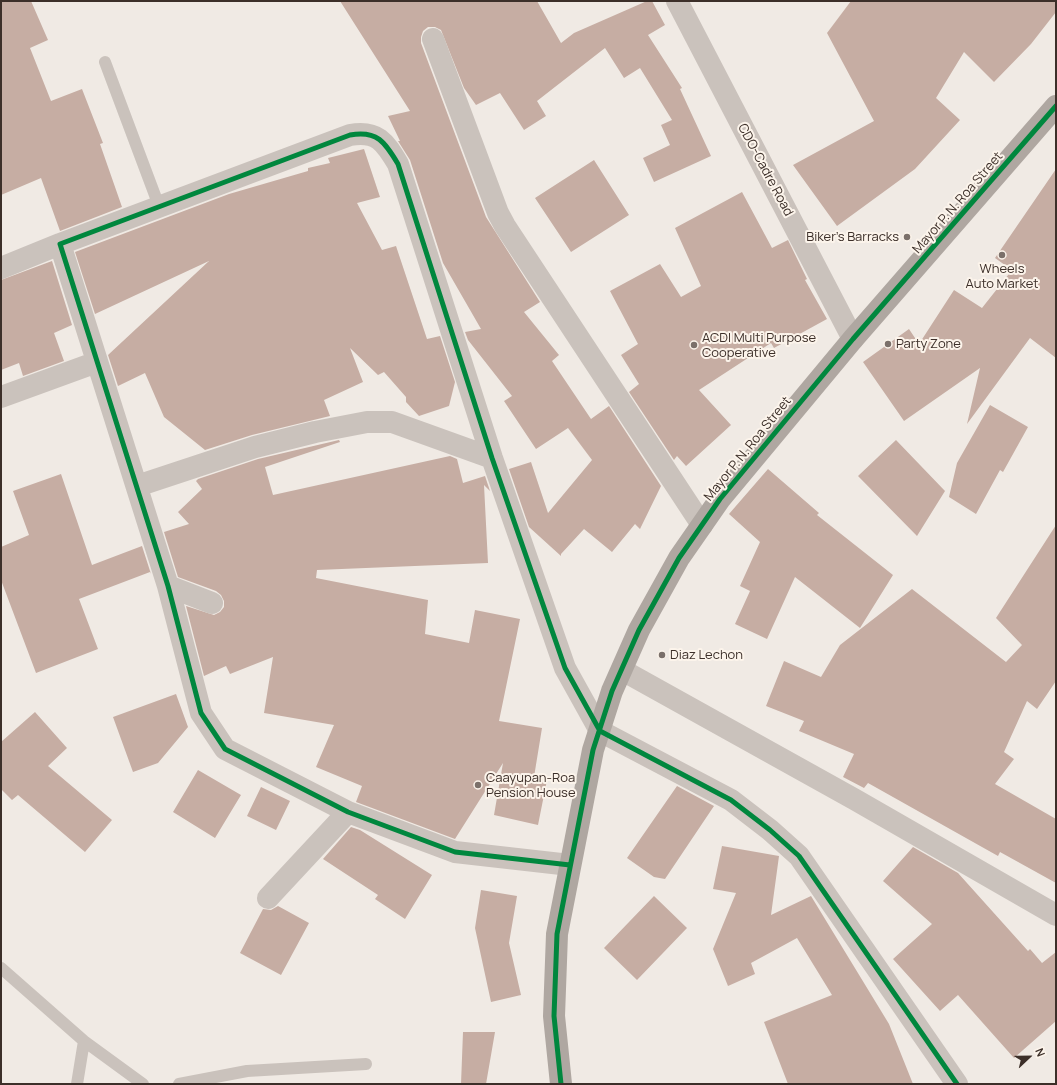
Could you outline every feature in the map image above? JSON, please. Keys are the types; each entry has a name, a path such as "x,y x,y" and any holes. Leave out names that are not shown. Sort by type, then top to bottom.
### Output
{"main road":[{"name":"Mayor P. N. Roa Street","path":"561,1084 554,1016 557,934 583,795 593,750 612,691 656,597 679,558 720,499 853,339 1053,116"}],"street":[{"name":"CDO-Cadre Road","path":"677,1 853,339"},
{"path":"433,39 498,213 505,226 702,525"},
{"path":"1,268 159,206 350,136 362,133 372,135 382,140 398,164 492,458 565,668 600,731 731,800 770,830 799,856 958,1084"},
{"path":"60,244 138,486 168,586 201,713 225,749 348,812 455,852 570,865"},
{"path":"1,397 97,362"},
{"path":"138,486 255,447 315,432 368,422 392,422 492,458"},
{"path":"168,586 212,603"},
{"path":"622,670 854,799 1056,915"},
{"path":"268,898 348,812"}],"lane":[{"path":"105,62 159,206"},
{"path":"1,968 84,1041 144,1084"},
{"path":"76,1084 84,1041"},
{"path":"179,1084 247,1072 366,1064"}],"building":[{"path":"1,1 31,1 48,40 30,48 51,101 82,89 103,143 100,144 122,207 60,231 41,178 1,195"},
{"path":"340,1 537,1 561,43 574,33 647,1 652,1 665,25 648,35 682,88 680,89 711,156 654,182 643,158 670,145 661,125 672,120 640,68 624,78 605,48 537,101 546,116 524,130 500,93 476,105 464,88 441,30 435,27 428,27 423,31 421,37 421,43 486,217 540,302 524,312 559,355 552,361 591,419 609,406 661,486 640,529 635,524 612,552 584,529 561,554 561,556 529,527 509,469 531,462 548,513 592,460 568,428 536,449 504,401 512,396 468,340 465,332 481,329 443,263 410,160 398,141 400,141 388,116 410,111"},
{"path":"851,1 1056,1 1056,12 1031,44 994,82 964,52 936,98 960,120 915,169 837,226 793,165 874,121 827,33"},
{"path":"364,149 380,197 357,203 382,250 396,246 427,339 440,336 455,382 449,406 419,416 406,402 406,397 384,372 378,375 350,348 363,382 324,400 330,416 252,435 205,450 164,417 145,373 118,386 108,355 209,261 95,314 75,252 229,194 308,171 308,168 330,163 328,158"},
{"path":"594,160 629,215 571,252 535,198"},
{"path":"1056,169 1056,358 1030,338 967,424 980,368 904,421 863,362 909,329 919,344 954,290 982,308 1012,270 995,258"},
{"path":"742,192 772,248 788,240 807,279 805,280 827,319 774,348 771,343 699,390 731,425 686,466 677,456 674,460 629,392 639,384 621,355 638,344 610,291 660,264 681,297 701,286 675,228"},
{"path":"52,261 72,325 54,333 64,361 23,376 19,363 1,370 1,280"},
{"path":"990,405 1028,427 1003,472 1000,470 976,514 949,497 957,463"},
{"path":"339,440 340,442 265,467 273,495 450,456 457,459 463,483 485,476 490,491 484,485 488,563 317,570 316,578 428,600 425,634 469,643 475,610 520,619 499,721 542,728 534,777 547,780 538,825 494,815 503,763 455,839 356,802 362,786 316,767 334,725 264,713 273,657 230,674 226,666 204,676 186,606 214,615 220,612 224,607 224,601 221,595 216,591 178,577 164,532 189,524 178,512 202,489 196,481 198,479 258,459"},
{"path":"896,440 945,491 917,536 858,476"},
{"path":"768,469 819,513 817,515 893,575 860,628 795,577 767,639 735,624 750,591 740,586 760,542 729,514"},
{"path":"61,474 92,565 142,546 151,574 150,572 79,599 98,649 36,673 1,580 1,547 29,535 13,491"},
{"path":"1056,525 1056,681 1037,709 1027,701 1004,752 1014,759 995,784 1056,819 1056,883 1000,852 998,856 868,783 864,788 843,777 854,754 799,731 804,721 766,706 784,661 821,677 840,645 912,589 1006,662 1022,645 996,618"},
{"path":"176,694 188,727 158,763 133,772 113,717"},
{"path":"35,712 67,748 48,766 112,820 85,852 18,795 12,800 1,789 1,742"},
{"path":"198,770 241,795 215,838 173,812"},
{"path":"677,786 714,806 665,879 654,877 627,858"},
{"path":"261,787 290,801 276,830 247,816"},
{"path":"351,827 360,830 432,875 405,919 375,899 378,895 323,859"},
{"path":"722,846 779,856 771,915 811,896 889,1024 913,1084 788,1084 764,1022 832,995 797,938 751,963 755,974 728,986 713,949 736,893 713,889"},
{"path":"913,847 958,873 1028,951 1030,949 1042,963 1056,952 1056,1021 1014,1058 958,995 940,1011 893,959 932,924 883,881"},
{"path":"481,890 517,896 509,943 521,995 491,1002 475,928"},
{"path":"654,896 687,928 637,980 604,948"},
{"path":"278,906 309,923 281,975 240,953 263,909 271,910"},
{"path":"463,1032 495,1032 486,1084 461,1084"}],"cycle path":[{"path":"561,1084 554,1016 557,934 593,750 612,691 639,630 679,558 720,499 853,339 1056,106"},
{"path":"570,865 455,852 348,812 225,749 201,713 168,586 60,244 350,135 367,134 379,139 389,149 398,164 492,458 565,668 600,731 731,800 770,830 799,856 957,1084"}],"place":[{"name":"Biker’s Barracks","path":"907,237"},
{"name":"Wheels Auto Market","path":"1002,255"},
{"name":"Party Zone","path":"888,344"},
{"name":"ACDI Multi Purpose Cooperative","path":"694,345"},
{"name":"Diaz Lechon","path":"662,655"},
{"name":"Caayupan-Roa Pension House","path":"478,785"}]}
